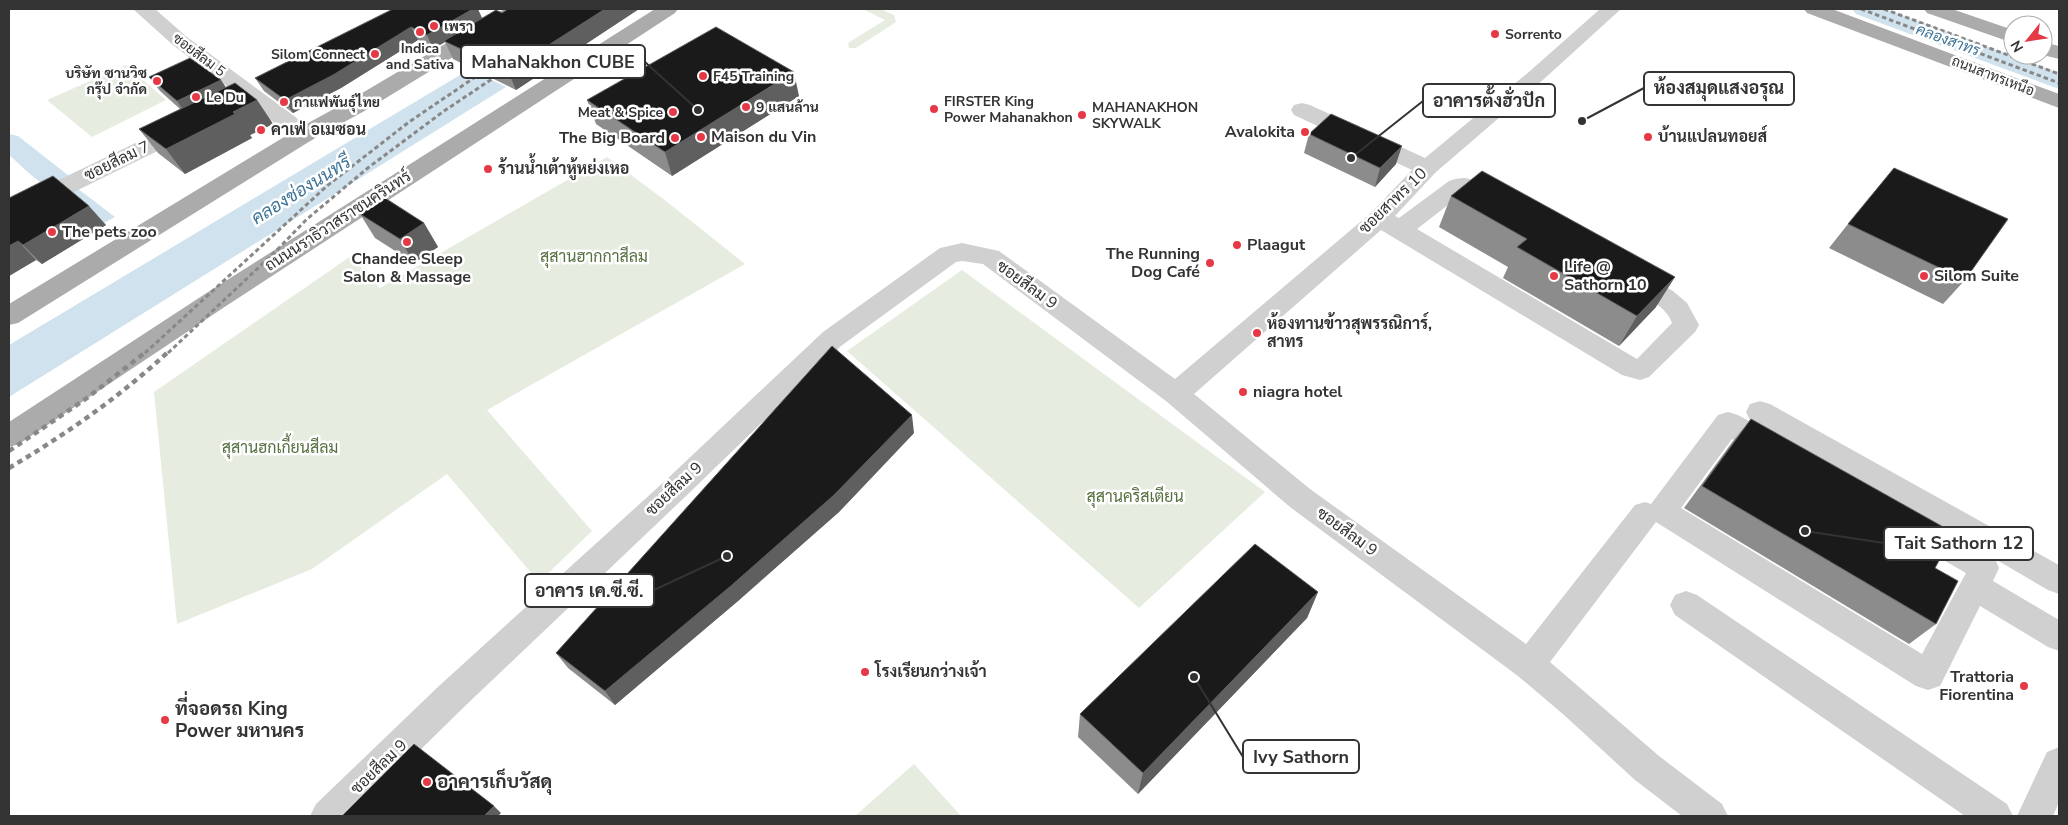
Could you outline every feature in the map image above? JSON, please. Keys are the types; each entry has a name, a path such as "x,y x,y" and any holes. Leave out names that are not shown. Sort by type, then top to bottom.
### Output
{"main road":[{"path":"9,316 305,135 518,9"},
{"name":"ถนนนราธิวาสราชนครินทร์","path":"9,436 214,301 668,9"},
{"name":"ถนนสาทรเหนือ","path":"1814,9 2059,101"},
{"path":"1934,9 2003,33"}],"street":[{"name":"ซอยสีลม 5","path":"143,9 183,43 305,135"},
{"name":"ซอยสาทร 10","path":"1176,394 1216,357 1390,224 1427,168 1537,75 1611,9"},
{"name":"ซอยสีลม 7","path":"9,214 251,94"},
{"path":"1302,110 1427,168"},
{"path":"1390,224 1461,185 1517,215"},
{"path":"1390,224 1631,368 1640,370 1686,325 1684,316 1672,302 1612,268"},
{"name":"ซอยสีลม 9","path":"328,816 452,696 676,488 832,339 949,254 962,252 990,257 1176,394 1300,498 1529,665 1576,704 1647,768 1710,816"},
{"path":"1760,412 2059,580"},
{"path":"1728,423 1984,568 1975,586 1928,675 1662,511 1728,423"},
{"path":"1529,665 1645,514"},
{"path":"1975,586 2059,638"},
{"path":"1686,604 1995,816"},
{"path":"2035,816 2059,764"}],"green space":[{"path":"863,9 881,9 894,15 896,22 856,48 849,48 848,43 885,20"},
{"path":"126,65 166,100 92,137 47,100"},
{"name":"สุสานฮกเกี้ยนสีลม","path":"607,157 745,264 487,410 592,531 539,582 447,474 312,569 177,624 154,392 351,256 380,288"},
{"name":"สุสานคริสเตียน","path":"962,270 1265,492 1139,608 847,351"},
{"path":"914,764 961,816 855,816"}],"water":[{"name":"คลองช่องนนทรี","path":"470,69 506,87 9,397 9,345"},
{"path":"77,188 115,217 104,223 67,194"}],"building":[{"path":"393,9 473,9 427,35 411,27 333,75 285,100 255,78"},
{"path":"508,9 605,9 508,71 444,41 496,10 502,13"},
{"path":"716,27 794,72 665,152 587,100"},
{"path":"190,58 221,80 177,101 149,77"},
{"path":"235,83 257,100 233,112 235,114 166,149 139,129"},
{"path":"1331,114 1402,146 1380,168 1309,134"},
{"path":"1894,168 2008,219 1965,280 1848,224"},
{"path":"1482,171 1675,277 1637,316 1517,247 1527,239 1451,196"},
{"path":"53,176 89,206 23,245 18,241 9,246 9,198"},
{"path":"385,198 424,223 400,239 360,214"},
{"path":"832,346 912,415 834,495 732,585 605,691 556,653"},
{"path":"1751,419 1954,533 1935,568 1958,581 1936,624 1702,486"},
{"path":"1255,544 1318,592 1143,773 1080,714"},
{"name":"อาคารเก็บวัสดุ","path":"414,744 494,806 484,816 342,816"}],"waterway":[{"name":"คลองสาทร","path":"1864,9 2059,81"},
{"path":"9,142 59,182"}],"railway":[{"path":"1861,9 2059,83"},
{"path":"1884,9 2059,74"},
{"path":"145,353 328,185 409,122 493,65"},
{"path":"168,353 275,252 307,219 369,167 444,111 504,71"},
{"path":"9,451 87,398 147,351"},
{"path":"9,468 92,414 132,384 169,351"}],"place":[{"name":"เพรา","path":"434,26"},
{"name":"Indica and Sativa","path":"420,32"},
{"name":"Sorrento","path":"1495,34"},
{"name":"Silom Connect","path":"375,54"},
{"name":"F45 Training","path":"703,76"},
{"name":"บริษัท ซานวิซ กรุ๊ป จำกัด","path":"157,81"},
{"name":"Le Du","path":"196,97"},
{"name":"กาแฟพันธ์ุไทย","path":"284,102"},
{"name":"9 แสนล้าน","path":"746,107"},
{"name":"FIRSTER King Power Mahanakhon","path":"934,109"},
{"name":"MahaNakhon CUBE","path":"698,110"},
{"name":"Meat & Spice","path":"673,112"},
{"name":"MAHANAKHON SKYWALK","path":"1082,115"},
{"name":"ห้องสมุดแสงอรุณ","path":"1582,121"},
{"name":"คาเฟ่ อเมซอน","path":"261,130"},
{"name":"Avalokita","path":"1305,132"},
{"name":"Maison du Vin","path":"701,137"},
{"name":"บ้านแปลนทอยส์","path":"1648,137"},
{"name":"The Big Board","path":"675,138"},
{"name":"อาคารตั้งฮั่วปัก","path":"1351,158"},
{"name":"ร้านน้ำเต้าหู้หย่งเหอ","path":"488,169"},
{"name":"The pets zoo","path":"52,232"},
{"name":"Chandee Sleep Salon & Massage","path":"407,242"},
{"name":"Plaagut","path":"1237,245"},
{"name":"The Running Dog Café","path":"1210,263"},
{"name":"Life @ Sathorn 10","path":"1554,276"},
{"name":"Silom Suite","path":"1924,276"},
{"name":"ห้องทานข้าวสุพรรณิการ์, สาทร","path":"1257,333"},
{"name":"niagra hotel","path":"1243,392"},
{"name":"Tait Sathorn 12","path":"1805,531"},
{"name":"อาคาร เค.ซี.ซี.","path":"727,556"},
{"name":"โรงเรียนกว่างเจ้า","path":"865,672"},
{"name":"Ivy Sathorn","path":"1194,677"},
{"name":"Trattoria Fiorentina","path":"2024,686"},
{"name":"ที่จอดรถ King Power มหานคร","path":"165,720"},
{"name":"อาคารเก็บวัสดุ","path":"427,782"}],"park label":[{"name":"สุสานฮากกาสีลม","path":"594,257"}]}
